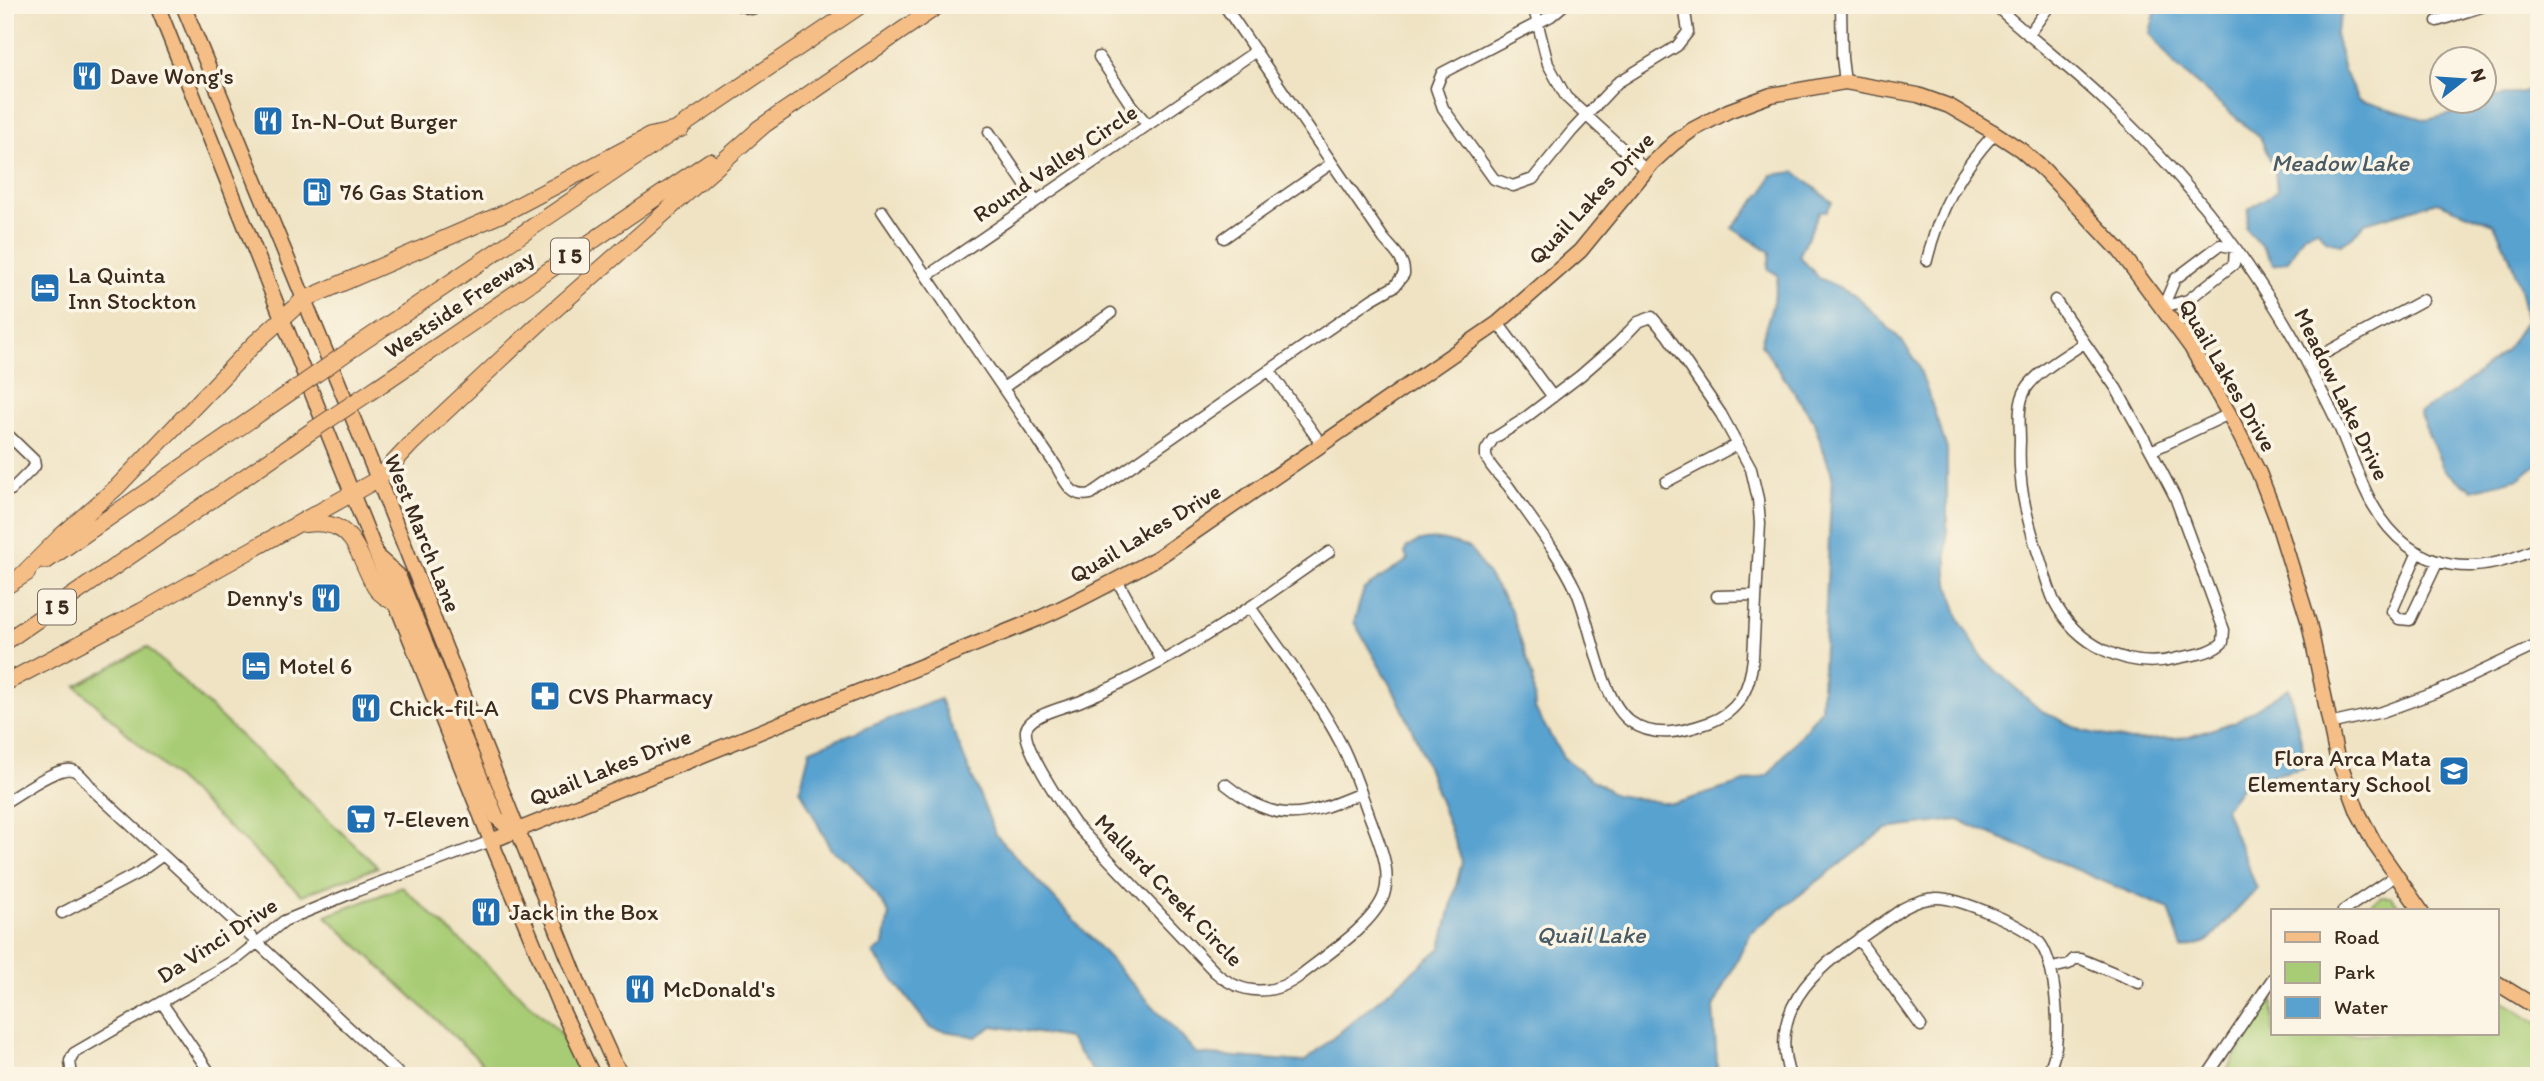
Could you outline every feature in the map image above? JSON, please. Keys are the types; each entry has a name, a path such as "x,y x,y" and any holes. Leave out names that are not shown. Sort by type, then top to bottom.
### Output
{"highway":[{"name":"Westside Freeway","path":"5,587 67,540 681,129 861,5"},
{"name":"Westside Freeway","path":"5,642 939,5"},
{"path":"5,683 142,611 378,479 411,444 543,320 764,125"},
{"path":"67,540 281,318 303,300 505,213 650,136 681,129"},
{"path":"299,525 321,523 348,535 360,552 376,590 396,604"}],"main road":[{"path":"157,5 491,841 558,1002 593,1076"},
{"name":"West March Lane","path":"183,5 378,479 584,998 613,1061 623,1076"},
{"name":"Quail Lakes Drive","path":"517,829 1040,618 1073,604 1157,558 1498,323 1580,251 1646,170 1674,143 1728,111 1771,95 1845,82 1918,95 1949,106 2021,150 2082,208 2120,251 2191,347 2259,473 2292,562 2309,623 2329,724 2343,774 2358,812 2395,876 2420,909"},
{"path":"376,556 398,575 497,818 505,825 517,829"},
{"name":"Da Vinci Drive","path":"491,841 517,829"},
{"path":"2498,983 2539,1009"}],"street":[{"path":"738,5 751,9 765,5"},
{"path":"882,211 1069,488 1073,493 1087,495 1372,299 1395,286 1404,274 1404,264 1400,258 1384,239 1224,5"},
{"path":"1533,5 1548,64 1566,97 1646,170"},
{"path":"1564,5 1539,23 1442,73 1436,88 1443,108 1494,179 1513,186 1533,178 1617,83 1677,46 1688,32 1685,12 1681,5"},
{"path":"1841,5 1845,82"},
{"name":"Meadow Lake Drive","path":"1995,5 2102,98 2142,137 2235,248 2267,295 2307,363 2339,427 2374,510 2395,535 2418,552 2456,565 2492,565 2517,558 2539,547"},
{"path":"2028,35 2050,5"},
{"path":"2437,21 2487,5"},
{"name":"Round Valley Circle","path":"927,276 1256,51"},
{"path":"1099,57 1148,125"},
{"path":"989,132 1036,201"},
{"path":"1927,260 1934,233 1951,192 1973,157 1994,133"},
{"path":"1224,238 1332,163"},
{"path":"2220,245 2235,248 2234,264 2188,300 2163,307 2175,279 2220,245"},
{"path":"2055,300 2116,388 2175,497 2225,635 2223,642 2214,650 2168,660 2148,661 2121,657 2097,647 2081,635 2068,621 2050,590 2026,516 2020,486 2023,396 2031,383 2084,343"},
{"path":"2307,363 2423,300"},
{"path":"1003,388 1111,313"},
{"path":"1652,317 1721,414 1738,444 1751,469 1760,523 1750,683 1743,698 1727,714 1685,730 1663,733 1640,727 1623,716 1611,698 1583,608 1568,576 1486,457 1486,450 1493,439 1553,397 1618,343 1638,322 1652,317"},
{"path":"1498,323 1553,397"},
{"path":"1269,370 1322,445"},
{"path":"2151,451 2229,414"},
{"path":"5,432 34,460 35,466 11,490"},
{"path":"1666,482 1738,444"},
{"name":"Mallard Creek Circle","path":"1250,607 1326,717 1342,745 1386,864 1386,886 1377,908 1367,920 1284,986 1268,991 1232,985 1215,972 1075,824 1056,798 1026,737 1027,725 1034,718 1102,692 1200,640 1329,552"},
{"path":"2418,552 2392,611 2399,619 2410,621 2438,561"},
{"path":"1117,580 1161,661"},
{"path":"1717,596 1756,595"},
{"path":"2329,724 2382,712 2440,691 2539,644"},
{"path":"5,802 58,770 78,773 94,792 401,1076"},
{"path":"1225,785 1254,805 1284,813 1315,810 1361,793"},
{"name":"Da Vinci Drive","path":"72,1076 70,1060 74,1053 238,958 272,929 299,914 491,841"},
{"path":"62,913 138,873 163,855"},
{"path":"2346,909 2395,876"},
{"path":"1790,1076 1785,1060 1785,1030 1797,995 1819,970 1910,904 1927,899 1947,899 2028,931 2041,943 2052,968 2056,1045 2045,1076"},
{"path":"1859,940 1921,1026"},
{"path":"2052,968 2081,959 2139,984"},
{"path":"2207,1076 2271,981"},
{"path":"162,1003 212,1076"}],"green space":[{"path":"147,647 378,867 302,895 76,686"},
{"path":"402,887 559,1031 584,1076 509,1076 501,1069 494,1074 326,916"},
{"path":"2381,897 2391,897 2402,909 2363,909"},
{"path":"2498,998 2539,1024 2539,1076 2223,1076 2271,1001 2271,1036 2498,1036"}],"water":[{"name":"Meadow Lake","path":"2157,5 2345,5 2335,34 2344,70 2358,100 2427,120 2444,116 2498,116 2498,96 2539,89 2539,463 2520,478 2472,490 2444,470 2419,413 2458,389 2506,350 2526,320 2514,270 2494,224 2437,202 2365,223 2341,244 2327,241 2317,229 2304,234 2288,261 2274,265 2263,247 2246,229 2249,209 2277,191 2275,170 2261,139 2175,65 2150,33"},
{"name":"Quail Lake","path":"1795,172 1832,202 1827,211 1820,211 1799,256 1819,278 1854,294 1901,340 1918,364 1947,449 1947,577 1960,621 1983,659 2040,710 2083,731 2131,741 2189,737 2234,722 2289,688 2307,767 2245,782 2225,809 2257,889 2207,942 2182,949 2169,909 1958,820 1886,829 1751,932 1713,1008 1718,1076 1105,1076 1105,1073 1094,1073 1068,1038 993,1026 976,1037 930,1028 873,953 884,945 889,913 860,873 831,850 800,789 810,750 940,699 996,835 1197,1054 1304,1062 1441,948 1462,861 1417,740 1397,697 1354,622 1364,589 1408,560 1406,548 1414,543 1437,540 1470,548 1510,608 1533,678 1535,709 1563,757 1585,775 1616,795 1673,804 1768,775 1821,710 1832,475 1813,420 1761,344 1778,275 1768,269 1770,252 1732,228 1764,191 1772,175"}],"place":[{"name":"Dave Wong's","path":"87,76"},
{"name":"In-N-Out Burger","path":"268,121"},
{"name":"76 Gas Station","path":"317,192"},
{"name":"La Quinta Inn Stockton","path":"45,288"},
{"name":"Denny's","path":"326,598"},
{"name":"Motel 6","path":"256,666"},
{"name":"CVS Pharmacy","path":"545,696"},
{"name":"Chick-fil-A","path":"366,708"},
{"name":"Flora Arca Mata Elementary School","path":"2454,771"},
{"name":"7-Eleven","path":"361,819"},
{"name":"Jack in the Box","path":"486,912"},
{"name":"McDonald's","path":"640,989"}]}
